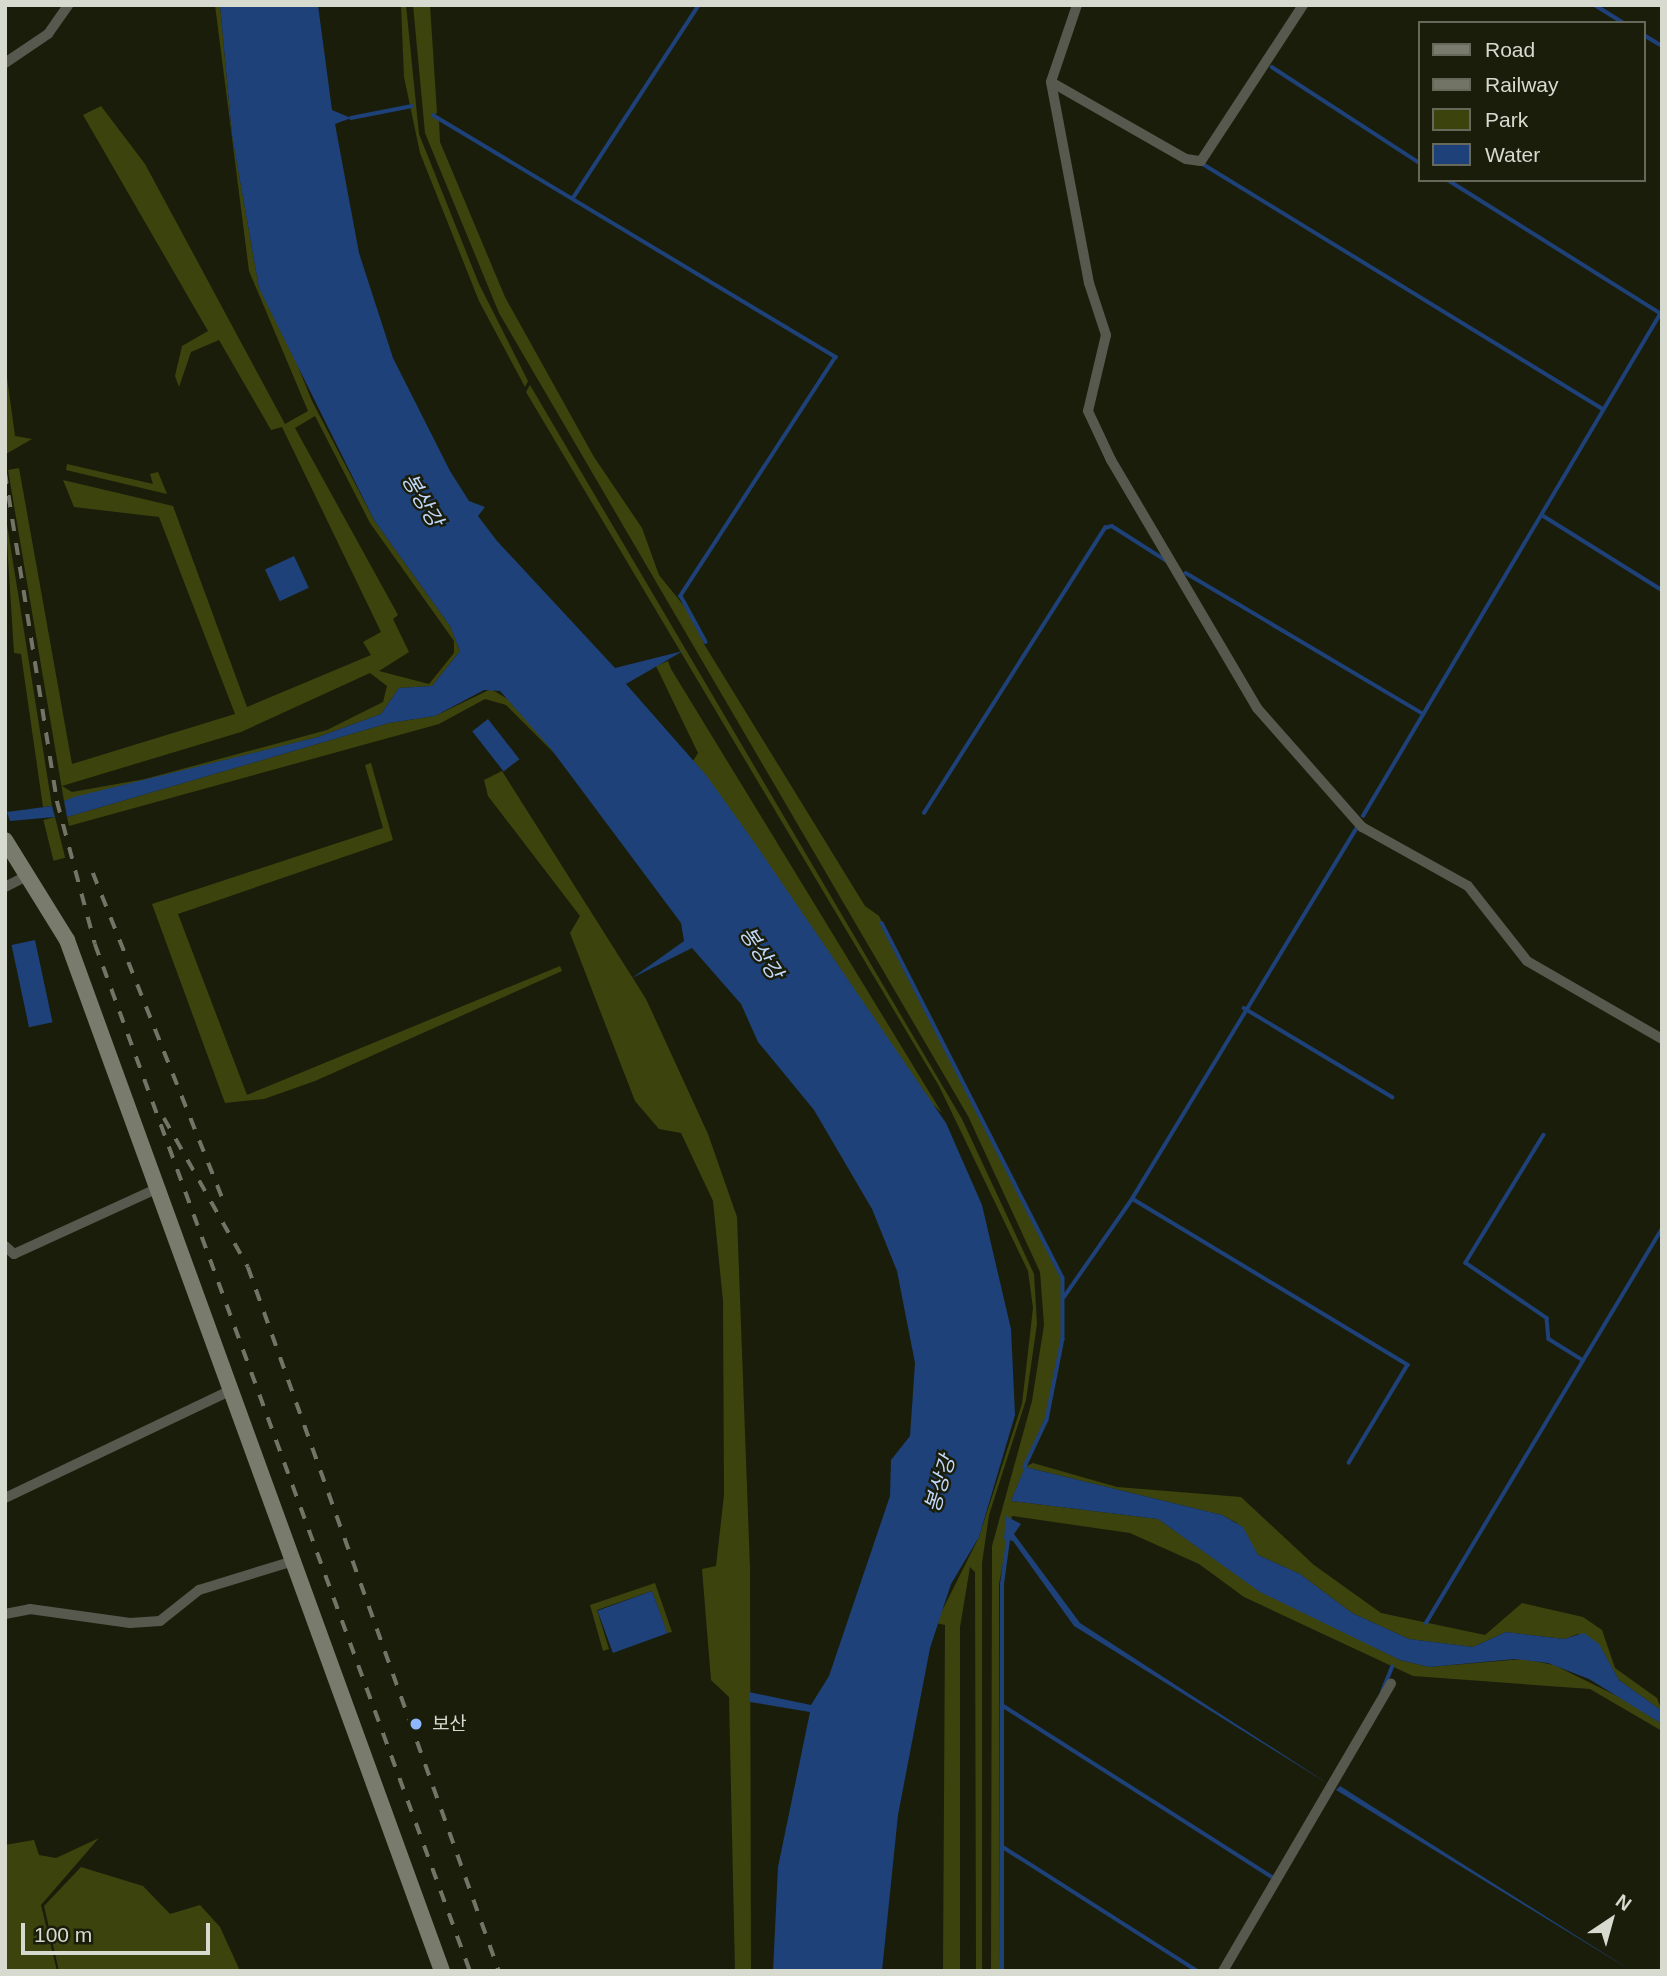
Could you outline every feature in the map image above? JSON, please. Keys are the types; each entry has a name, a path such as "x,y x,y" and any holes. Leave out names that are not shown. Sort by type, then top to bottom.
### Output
{"main road":[{"path":"5,840 25,877 67,940 442,1971"}],"street":[{"path":"5,63 48,34 68,5"},
{"path":"1077,5 1051,82 1089,283 1106,335 1088,411 1091,423 1257,708 1362,827 1468,886 1527,961 1662,1039"},
{"path":"1051,82 1201,161 1303,5"},
{"path":"5,887 25,877"},
{"path":"5,1246 14,1254 158,1188"},
{"path":"5,1498 231,1390"},
{"path":"5,1614 30,1609 130,1623 160,1621 199,1590 293,1562"},
{"path":"1223,1971 1391,1682"}],"green space":[{"path":"215,5 220,5 232,135 259,288 277,315 312,401 374,520 450,626 460,651 432,686 399,688 381,714 318,737 64,801 8,470 19,468 72,764 235,714 159,517 74,507 63,480 173,506 247,707 371,655 363,642 381,632 282,427 271,430 219,340 191,352 179,387 175,376 182,346 208,331 83,115 101,106 145,164 285,424 308,411 249,271","holes":["315,416 370,523 454,641 454,653 429,684 379,671 409,652 393,619 398,615 295,428","370,673 387,686 383,702 327,730 145,779 72,792 62,786 241,732"]},
{"path":"401,5 406,5 419,134 479,284 528,381 525,387 479,301 420,153 404,77"},
{"path":"413,5 430,5 437,113 432,116 439,120 440,142 505,297 594,457 642,528 659,575 697,622 704,644 865,906 879,916 1062,1279 1064,1328 1046,1419 1011,1501 1158,1519 1253,1586 1400,1660 1429,1667 1523,1659 1554,1665 1623,1699 1662,1724 1662,1731 1590,1689 1413,1676 1244,1597 1199,1564 1130,1533 1012,1516 999,1584 1000,1971 991,1971 992,1546 1032,1401 1044,1325 1040,1272 968,1116 499,313 425,133"},
{"path":"5,363 15,436 32,439 6,454"},
{"path":"530,385 962,1119 1034,1274 1037,1324 1026,1400 989,1515 982,1563 982,1971 976,1971 975,1572 970,1567 960,1627 960,1971 943,1971 945,1625 936,1623 979,1537 1022,1404 1033,1308 1028,1271 939,1086 526,392"},
{"path":"67,464 153,484 150,474 158,472 167,494 66,470"},
{"path":"5,512 52,806 43,807 21,654 14,653"},
{"path":"668,661 942,1113 921,1093 693,761 698,753 656,666"},
{"path":"491,689 511,701 559,758 506,705 485,699 439,724 69,826 67,817 389,723 435,716"},
{"path":"371,763 393,840 178,914 247,1095 560,966 562,971 315,1081 264,1099 225,1103 152,904 383,828 365,765"},
{"path":"502,771 646,999 708,1134 737,1217 750,1568 751,1971 735,1971 729,1697 711,1680 702,1569 716,1566 724,1495 723,1301 713,1201 681,1133 659,1129 635,1101 570,933 580,916 488,796 484,780"},
{"path":"55,817 65,858 54,861 43,820"},
{"path":"1033,1463 1117,1487 1241,1497 1314,1565 1381,1613 1485,1635 1522,1603 1583,1617 1602,1630 1615,1668 1657,1698 1662,1711 1619,1680 1602,1650 1578,1634 1564,1639 1506,1632 1473,1647 1409,1639 1352,1613 1300,1574 1258,1555 1237,1523 1222,1515 1025,1467"},
{"path":"655,1583 672,1632 667,1633 652,1591 597,1610 609,1649 603,1651 590,1605"},
{"path":"99,1838 41,1905 57,1971 5,1971 5,1845 34,1840 39,1855 56,1858"},
{"path":"81,1867 143,1886 170,1914 200,1905 220,1927 240,1971 59,1971 44,1906"}],"water":[{"name":"봉상강","path":"220,5 318,5 332,110 351,118 335,124 359,253 393,358 450,471 469,501 485,507 478,516 497,541 615,668 683,651 626,684 706,775 754,842 946,1123 982,1205 1011,1329 1015,1415 979,1537 951,1584 930,1648 898,1815 882,1971 773,1971 778,1867 810,1712 750,1702 749,1692 811,1705 829,1676 890,1496 891,1460 910,1436 915,1363 897,1271 872,1209 814,1110 758,1042 741,1004 692,948 632,978 684,941 681,923 551,749 500,691 484,690 435,716 389,723 67,817 64,801 74,797 318,737 381,714 399,688 432,686 460,651 450,626 374,520 259,288 232,135"},
{"path":"294,556 309,588 280,601 265,570"},
{"path":"488,719 519,759 504,772 472,731"},
{"path":"52,806 55,817 10,821 7,812"},
{"path":"35,940 52,1022 29,1027 12,945"},
{"path":"1025,1467 1222,1515 1243,1527 1258,1555 1300,1574 1352,1613 1409,1639 1473,1647 1506,1632 1564,1639 1584,1633 1599,1644 1619,1680 1662,1711 1662,1724 1589,1679 1548,1663 1515,1659 1429,1667 1400,1660 1260,1592 1158,1519 1011,1501"},
{"path":"1006,1516 1021,1524 1014,1534 1080,1623 1330,1785 1074,1626 1013,1541 1004,1539"},
{"path":"652,1591 667,1633 613,1653 597,1611"},
{"path":"1340,1786 1469,1868 1632,1971 1336,1790"}],"waterway":[{"path":"573,198 699,5"},
{"path":"1595,5 1621,21"},
{"path":"1646,36 1662,46"},
{"path":"1272,67 1418,162"},
{"path":"351,118 412,106"},
{"path":"433,115 836,357 681,596 706,642"},
{"path":"1203,164 1603,409"},
{"path":"1451,182 1660,313"},
{"path":"1363,816 1662,311"},
{"path":"1542,515 1662,590"},
{"path":"924,813 1105,528 1112,526 1167,561"},
{"path":"1186,573 1423,714"},
{"path":"1064,1297 1132,1199 1357,827"},
{"path":"882,923 1063,1278 1063,1339 1047,1420 1025,1467"},
{"path":"1244,1008 1392,1097"},
{"path":"1544,1135 1466,1263 1547,1318 1549,1339 1583,1360"},
{"path":"1133,1199 1408,1365 1349,1463"},
{"path":"1426,1623 1662,1229"},
{"path":"1002,1971 1002,1584 1008,1540"},
{"path":"1382,1692 1392,1667"},
{"path":"1002,1705 1272,1877"},
{"path":"1003,1847 1198,1971"}],"railway":[{"path":"5,472 57,801 95,944 470,1971"},
{"path":"93,873 225,1205"},
{"path":"164,1118 248,1267 499,1971"}],"place":[{"name":"보산","path":"416,1724"}]}
